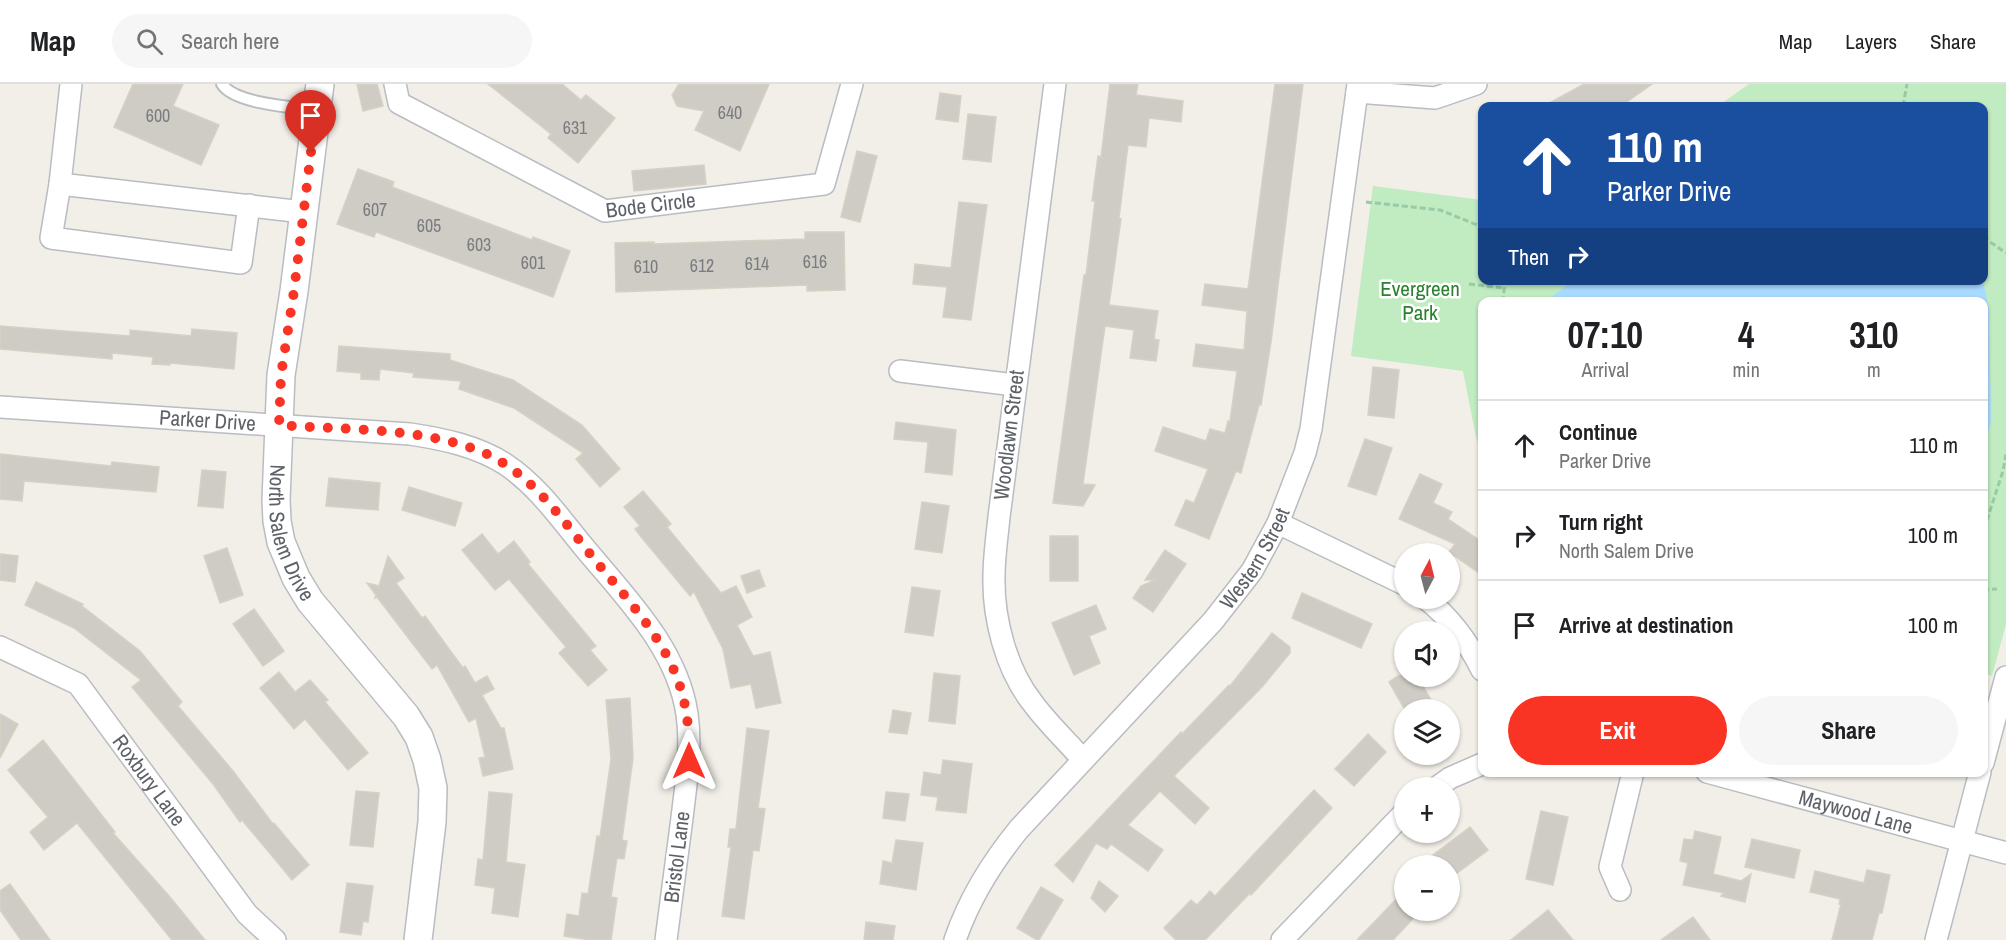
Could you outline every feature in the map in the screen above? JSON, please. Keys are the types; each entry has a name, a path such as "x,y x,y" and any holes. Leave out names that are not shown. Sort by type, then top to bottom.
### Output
{"street":[{"path":"71,84 60,184 51,238 241,263 249,205"},
{"name":"Bode Circle","path":"397,94 605,211 824,184 852,84"},
{"name":"Woodlawn Street","path":"1055,84 1015,385 995,556 994,588 998,618 1012,666 1021,685 1032,702 1083,760"},
{"path":"1358,88 1435,98 1476,84"},
{"name":"Western Street","path":"955,940 997,856 1019,829 1213,621 1252,572 1278,523 1305,453 1311,429 1358,88"},
{"name":"North Salem Drive","path":"318,97 294,291 281,375 277,521 288,561 310,600 406,716 419,737 427,760 433,788 432,822 418,940"},
{"path":"60,184 303,212"},
{"path":"900,371 1015,385"},
{"name":"Parker Drive","path":"0,407 410,434 438,438 482,452 503,463 516,471 543,497"},
{"name":"Bristol Lane","path":"543,497 651,630 672,665 687,711 689,761 666,940"},
{"path":"1278,523 1394,579"},
{"path":"1438,609 1461,634 1478,663"},
{"name":"Roxbury Lane","path":"0,647 78,684 247,914 275,940"},
{"path":"1988,744 2006,677"},
{"path":"1452,777 1478,766"},
{"path":"1620,890 1610,867 1632,777"},
{"name":"Maywood Lane","path":"1725,777 2006,853"},
{"path":"1936,940 1979,777"},
{"path":"1282,940 1394,823"}],"lane":[{"path":"222,84 225,89 246,99 318,97"}],"path":[{"path":"1904,102 1907,84"},
{"path":"1366,202 1440,210 1478,225"},
{"path":"1988,240 2006,253"},
{"path":"1469,284 1504,288"},
{"path":"1503,297 1504,285"},
{"path":"1988,517 2006,454"},
{"path":"1988,590 1996,589"}],"green space":[{"name":"Evergreen Park","path":"1749,84 2006,84 2006,624 1992,676 1988,675 1988,297 1478,297 1478,443 1463,371 1351,356 1373,186 1478,199 1478,285 1988,285 1988,102 1724,102"}],"water":[{"path":"1568,285 1984,285 1987,297 1553,297"},
{"path":"1988,304 1989,309 1991,420 1988,434"}],"building":[{"path":"133,84 183,84 173,106 219,125 201,165 114,127"},
{"path":"357,84 377,84 383,106 363,111"},
{"path":"488,84 562,84 581,100 586,95 615,118 578,163 548,138 551,134"},
{"path":"679,84 769,84 740,151 695,130 704,111 677,106 672,95"},
{"path":"1110,84 1138,84 1136,95 1183,101 1181,122 1149,118 1146,147 1128,145 1109,305 1158,311 1154,339 1159,340 1156,361 1130,358 1134,330 1105,326 1083,484 1095,485 1083,506 1053,503 1084,275 1086,275 1098,156 1101,157"},
{"path":"1275,84 1303,84 1271,342 1261,405 1259,405 1241,473 1236,471 1209,539 1175,525 1186,500 1194,503 1208,469 1155,451 1163,427 1206,441 1210,429 1225,433 1228,421 1230,421 1237,371 1193,366 1196,344 1244,350 1247,311 1202,305 1205,284 1248,289"},
{"path":"1584,84 1652,84 1627,102 1551,102"},
{"path":"940,93 961,96 958,122 936,119"},
{"path":"968,114 996,117 991,162 963,159"},
{"path":"857,151 877,156 860,222 841,217"},
{"path":"704,165 706,184 634,191 632,171"},
{"path":"358,169 394,182 392,187 532,240 533,237 570,251 553,297 376,232 374,237 337,224"},
{"path":"959,202 987,205 971,320 943,317 947,287 913,284 915,264 951,268"},
{"path":"805,232 844,232 845,290 807,291 807,285 616,292 615,243 654,242 654,244 805,239"},
{"path":"0,326 130,336 130,330 191,336 192,329 237,333 234,369 170,363 170,365 152,364 153,357 112,353 112,359 0,349"},
{"path":"339,346 450,354 450,360 513,380 582,425 620,469 600,487 576,459 583,453 514,408 459,389 461,381 413,377 414,373 380,369 379,380 361,379 361,373 337,371"},
{"path":"1373,367 1399,370 1394,418 1368,415"},
{"path":"896,422 956,430 952,475 925,472 928,442 894,439"},
{"path":"1365,439 1392,448 1376,495 1348,486"},
{"path":"0,454 111,466 112,462 159,467 156,492 24,481 22,501 0,499"},
{"path":"202,470 226,472 223,508 198,506"},
{"path":"1420,474 1442,484 1433,503 1452,512 1448,519 1478,539 1478,572 1460,560 1460,543 1453,543 1399,519"},
{"path":"329,478 380,483 378,510 326,506"},
{"path":"409,487 462,503 455,526 402,510"},
{"path":"643,491 671,524 667,527 721,593 736,586 752,617 737,625 753,656 770,652 781,703 756,708 751,684 731,688 723,649 694,592 690,596 642,538 635,529 640,526 624,507"},
{"path":"922,502 949,506 942,553 915,549"},
{"path":"482,534 498,554 514,541 530,562 528,564 596,646 590,650 607,670 588,686 559,653 566,647 509,579 495,590 462,550"},
{"path":"1050,536 1078,536 1078,581 1050,581"},
{"path":"227,548 243,595 220,603 204,556"},
{"path":"1165,550 1186,564 1153,612 1133,598 1141,586 1155,580 1145,580"},
{"path":"0,554 18,556 15,582 0,580"},
{"path":"388,556 404,578 396,583 422,618 425,616 463,668 465,666 475,683 487,676 494,689 482,695 501,728 504,728 513,769 483,776 479,758 485,757 476,718 469,722 437,665 432,669 377,597 375,598 376,595 367,583 379,586"},
{"path":"759,570 765,586 747,593 741,576"},
{"path":"36,582 83,604 82,606 140,651 182,702 178,706 309,865 292,880 242,820 240,822 213,784 132,687 141,680 74,628 25,605"},
{"path":"912,587 940,591 933,636 905,632"},
{"path":"1302,593 1372,624 1361,648 1292,618"},
{"path":"1096,605 1106,629 1089,636 1100,663 1074,675 1052,623"},
{"path":"254,609 284,651 263,666 233,624"},
{"path":"1272,633 1290,647 1290,653 1262,687 1174,776 1209,808 1195,824 1160,791 1128,825 1163,850 1148,871 1111,844 1107,849 1096,843 1073,882 1055,865 1181,732 1182,734 1230,686"},
{"path":"279,672 295,692 310,680 328,700 325,702 368,753 348,770 305,719 294,729 260,688"},
{"path":"934,673 960,676 955,724 929,721"},
{"path":"1394,679 1394,687 1423,687 1431,699 1399,699 1389,682"},
{"path":"630,698 633,758 622,840 627,841 624,859 617,858 611,897 617,898 611,940 564,936 567,914 579,916 582,893 588,894 597,836 600,837 611,759 606,700"},
{"path":"893,710 911,713 907,734 889,732"},
{"path":"0,714 18,724 0,758"},
{"path":"747,728 769,731 758,808 765,809 759,851 753,850 744,919 722,916 731,847 728,847 730,829 736,829"},
{"path":"1368,734 1386,752 1354,786 1335,769"},
{"path":"43,740 115,832 113,833 205,940 172,940 77,823 44,850 30,832 48,817 8,770"},
{"path":"943,760 972,764 966,813 936,810 938,797 921,795 924,772 941,775"},
{"path":"1314,790 1332,808 1251,895 1250,893 1205,940 1176,940 1164,928 1191,900 1197,905 1210,891 1215,896"},
{"path":"356,791 379,793 373,847 350,845"},
{"path":"489,792 512,794 506,862 525,865 518,917 492,913 495,888 475,885 478,859 483,860"},
{"path":"886,792 909,794 905,821 883,818"},
{"path":"1541,811 1568,817 1553,885 1526,879"},
{"path":"1470,827 1488,850 1460,871 1460,855 1433,855 1449,843 1460,843 1460,835"},
{"path":"1695,831 1721,837 1713,874 1741,881 1751,874 1745,902 1721,896 1724,893 1683,885 1688,863 1680,861 1684,839 1693,840"},
{"path":"1752,839 1800,850 1794,878 1745,867"},
{"path":"896,840 923,843 916,890 880,884 883,861 892,863"},
{"path":"1867,870 1890,875 1882,913 1879,913 1872,940 1832,940 1841,904 1839,904 1840,899 1810,892 1815,871 1864,883"},
{"path":"1099,881 1118,896 1105,912 1091,898"},
{"path":"347,883 373,886 368,922 363,921 361,935 340,932"},
{"path":"10,884 50,940 21,940 0,910 0,891"},
{"path":"1041,887 1063,900 1037,940 1017,928"},
{"path":"1394,901 1394,921 1411,921 1393,940 1357,940"},
{"path":"1548,910 1573,940 1511,940"},
{"path":"1693,917 1710,940 1661,940"},
{"path":"866,922 895,926 893,940 864,940"}],"route":[{"path":"311,152 281,375 279,425 438,438 482,452 516,471 543,497 657,639 672,665 687,711 689,761"}]}
